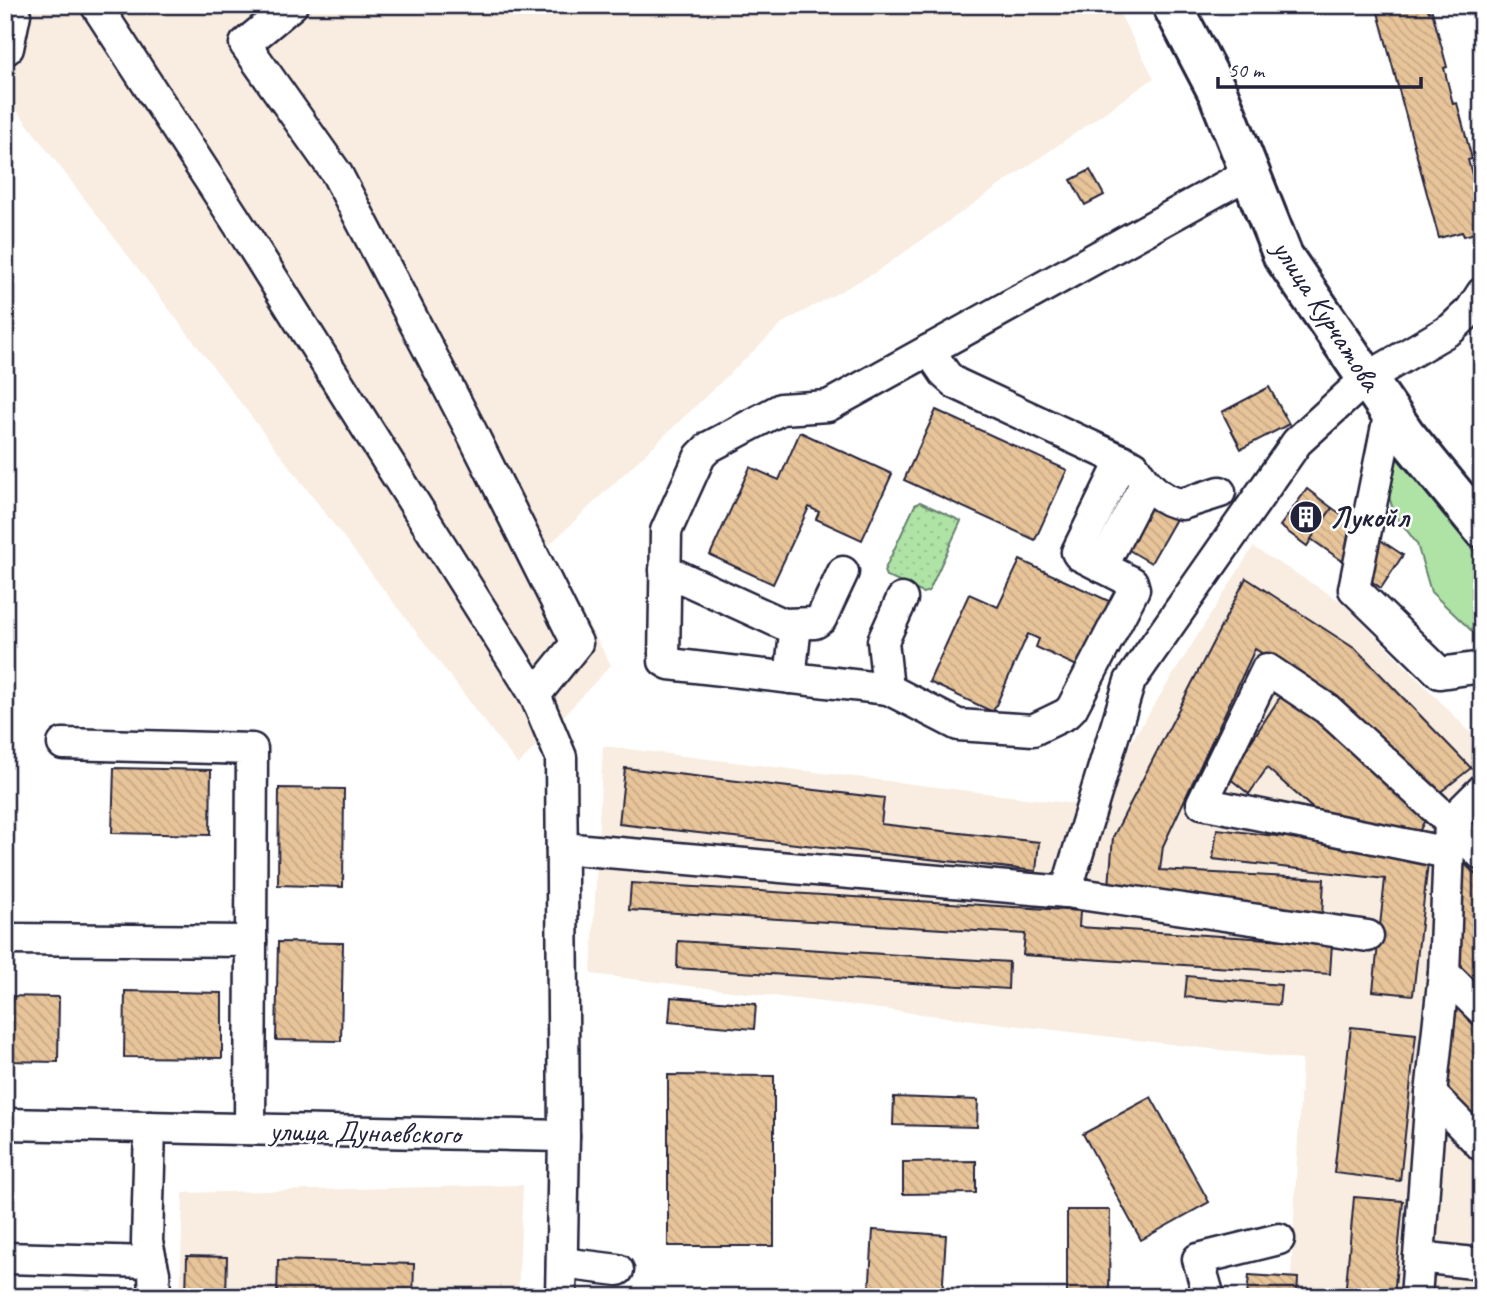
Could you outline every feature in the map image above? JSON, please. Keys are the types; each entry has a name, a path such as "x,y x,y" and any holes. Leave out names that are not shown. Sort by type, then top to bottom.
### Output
{"main road":[{"name":"улица Курчатова","path":"1172,5 1218,93 1283,256 1405,435 1482,528"}],"street":[{"path":"5,50 8,48 15,13 9,5"},
{"path":"96,5 247,236 535,695 561,757 564,1136 561,1297"},
{"path":"292,5 245,44 337,174 469,426 578,643 535,695"},
{"path":"1122,460 1077,547 1079,555 1132,582 1134,589 1072,708 1066,714 1033,730 958,724 888,689 669,664 664,661 666,531 704,451 785,407 828,406 1250,173"},
{"path":"1066,892 1130,681 1297,442 1367,378 1451,329 1471,310 1482,293"},
{"path":"929,350 946,375 955,383 1134,466 1145,484 1179,504 1220,492"},
{"path":"1390,411 1354,589 1440,673 1482,667"},
{"path":"1102,567 1145,484"},
{"path":"665,570 783,624 796,625 815,623 821,619 843,572"},
{"path":"888,689 884,641 902,599"},
{"path":"790,678 796,625"},
{"path":"1448,853 1202,803 1267,669 1327,709 1482,855"},
{"path":"63,744 252,749 250,1129"},
{"path":"1416,1297 1431,1094 1444,973 1450,822 1482,790"},
{"path":"562,848 1066,892 1368,936"},
{"path":"5,939 251,941"},
{"path":"1444,973 1482,1010"},
{"path":"1431,1094 1482,1146"},
{"name":"улица Дунаевского","path":"5,1124 564,1136"},
{"path":"150,1127 147,1242 154,1273 155,1297"},
{"path":"1209,1297 1198,1259 1279,1239"},
{"path":"1419,1256 1482,1264"},
{"path":"5,1258 150,1262"},
{"path":"562,1263 618,1270"}],"shaded area":[{"path":"5,5 1115,5 1154,78 876,272 784,322 546,548 611,665 518,765 5,95"},
{"path":"1253,547 1342,602 1482,744 1482,1297 1290,1297 1302,1060 591,974 603,746 1091,806"},
{"path":"523,1185 518,1297 180,1297 183,1193"}],"green space":[{"path":"1397,458 1482,561 1482,635 1475,634 1431,592 1417,544 1394,513 1385,483"},
{"path":"920,502 961,521 929,591 923,593 886,576 884,571 915,505"}],"building":[{"path":"1376,5 1427,5 1429,12 1432,11 1447,67 1444,68 1453,104 1457,103 1472,159 1468,160 1478,196 1482,195 1482,231 1464,236 1462,232 1439,238"},
{"path":"1090,170 1104,195 1085,205 1071,180"},
{"path":"1269,387 1289,424 1241,449 1222,412"},
{"path":"936,410 1067,470 1035,540 904,480"},
{"path":"800,432 892,474 862,540 816,519 819,512 809,507 773,584 710,555 750,467 779,480"},
{"name":"Лукойл","path":"1307,489 1332,508 1307,546 1280,526"},
{"path":"1152,505 1176,519 1151,563 1127,549"},
{"path":"1332,508 1403,555 1381,588 1311,539"},
{"path":"1020,560 1111,602 1081,668 1036,647 1039,639 1028,634 993,712 929,682 969,594 998,607"},
{"path":"1246,578 1357,650 1471,768 1433,798 1333,697 1255,649 1163,846 1160,870 1324,879 1322,918 1109,886 1113,837"},
{"path":"1284,691 1331,729 1425,820 1416,838 1328,822 1267,768 1249,794 1228,777"},
{"path":"114,768 211,770 210,835 112,833"},
{"path":"625,768 884,798 881,824 1039,842 1036,871 619,824"},
{"path":"279,788 344,789 343,887 278,885"},
{"path":"1217,829 1429,854 1413,995 1373,991 1385,879 1213,859"},
{"path":"1462,861 1482,881 1482,991 1452,961"},
{"path":"631,883 1080,911 1079,927 1332,943 1330,974 1023,955 1025,934 629,910"},
{"path":"678,941 1009,962 1008,989 677,968"},
{"path":"278,942 343,943 341,1041 276,1040"},
{"path":"1187,976 1281,985 1279,1005 1185,997"},
{"path":"125,991 222,993 222,1058 124,1057"},
{"path":"1453,995 1482,1026 1482,1126 1440,1083"},
{"path":"5,996 59,997 58,1062 5,1061"},
{"path":"671,997 756,1004 754,1029 669,1022"},
{"path":"1351,1027 1416,1034 1400,1181 1334,1173"},
{"path":"668,1075 774,1076 774,1246 668,1246"},
{"path":"894,1097 978,1100 977,1127 893,1125"},
{"path":"1151,1097 1209,1202 1141,1240 1083,1134"},
{"path":"976,1161 976,1193 903,1194 903,1162"},
{"path":"1354,1197 1403,1201 1394,1297 1345,1297"},
{"path":"1067,1210 1110,1210 1109,1297 1067,1297"},
{"path":"873,1230 946,1235 942,1297 869,1297"},
{"path":"187,1256 227,1257 226,1297 186,1297"},
{"path":"278,1260 414,1264 413,1297 277,1297"},
{"path":"1249,1275 1298,1278 1297,1297 1247,1297"}],"place":[{"name":"Лукойл","path":"1306,517"}]}
